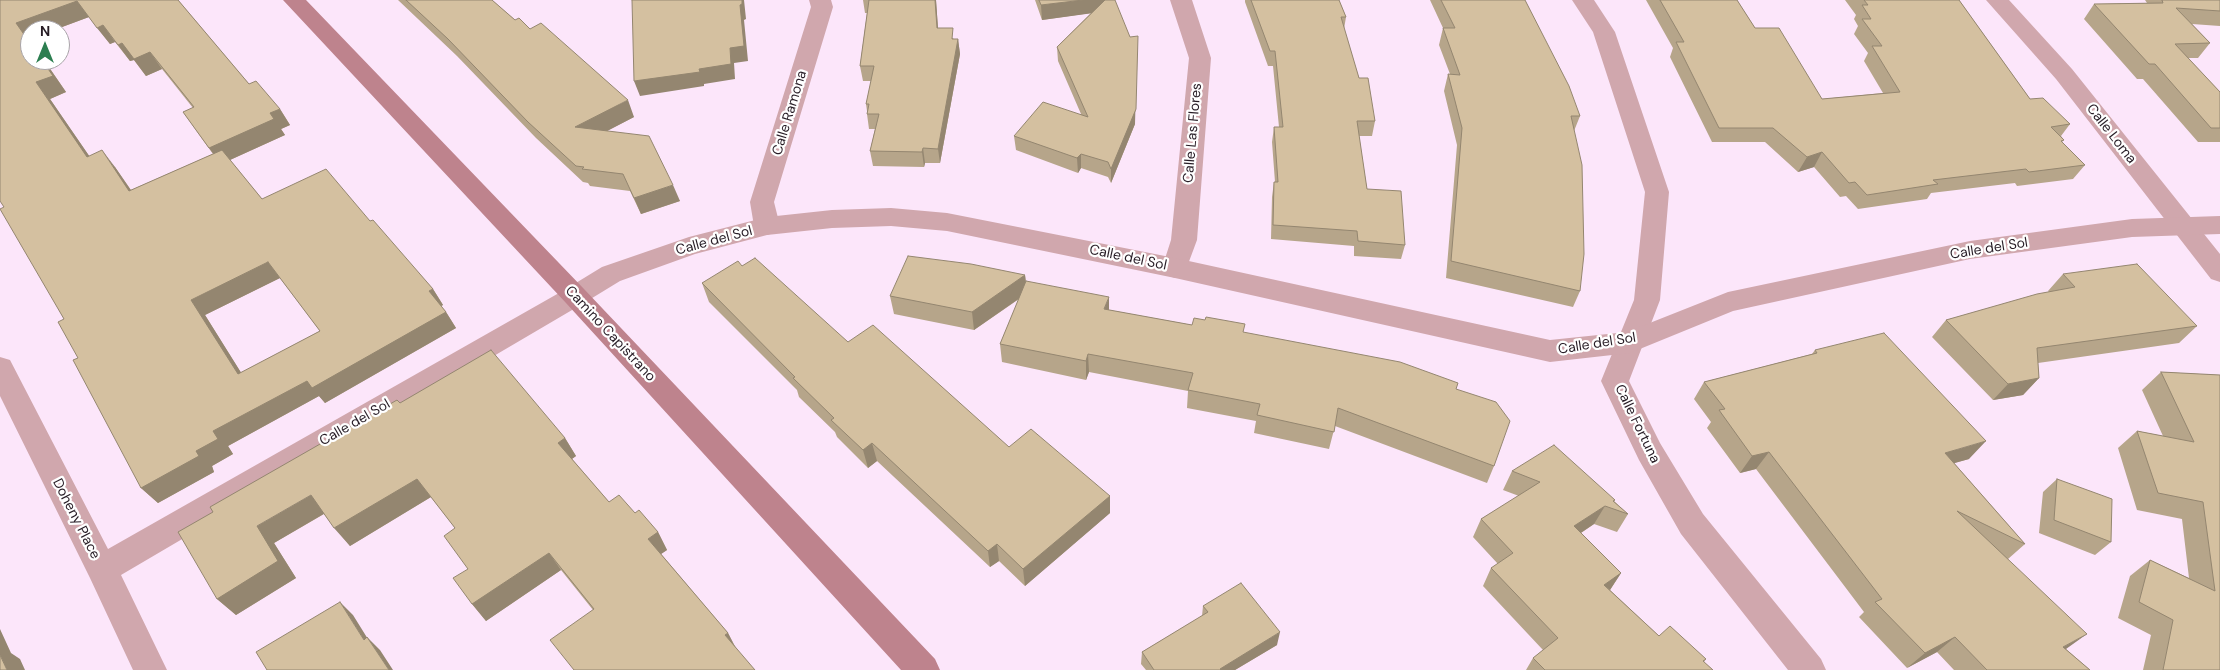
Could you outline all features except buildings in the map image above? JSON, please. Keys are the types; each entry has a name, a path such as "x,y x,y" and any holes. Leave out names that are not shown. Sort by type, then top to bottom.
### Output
{"main road":[{"name":"Camino Capistrano","path":"294,0 575,296 923,670"}],"street":[{"name":"Calle Ramona","path":"767,226 762,202 822,7 820,0"},
{"name":"Calle Las Flores","path":"1175,268 1184,240 1200,58 1181,0"},
{"name":"Calle Fortuna","path":"1583,0 1604,32 1657,192 1647,300 1615,381 1648,450 1692,524 1809,670"},
{"name":"Calle Loma","path":"1997,0 2064,74 2220,272"},
{"name":"Calle del Sol","path":"102,569 611,274 688,246 767,226 832,219 891,216 947,222 1175,268 1550,351 1630,342 1728,302 1970,250 2132,228 2220,226"},
{"name":"Doheny Place","path":"0,368 102,569 150,670"}]}
